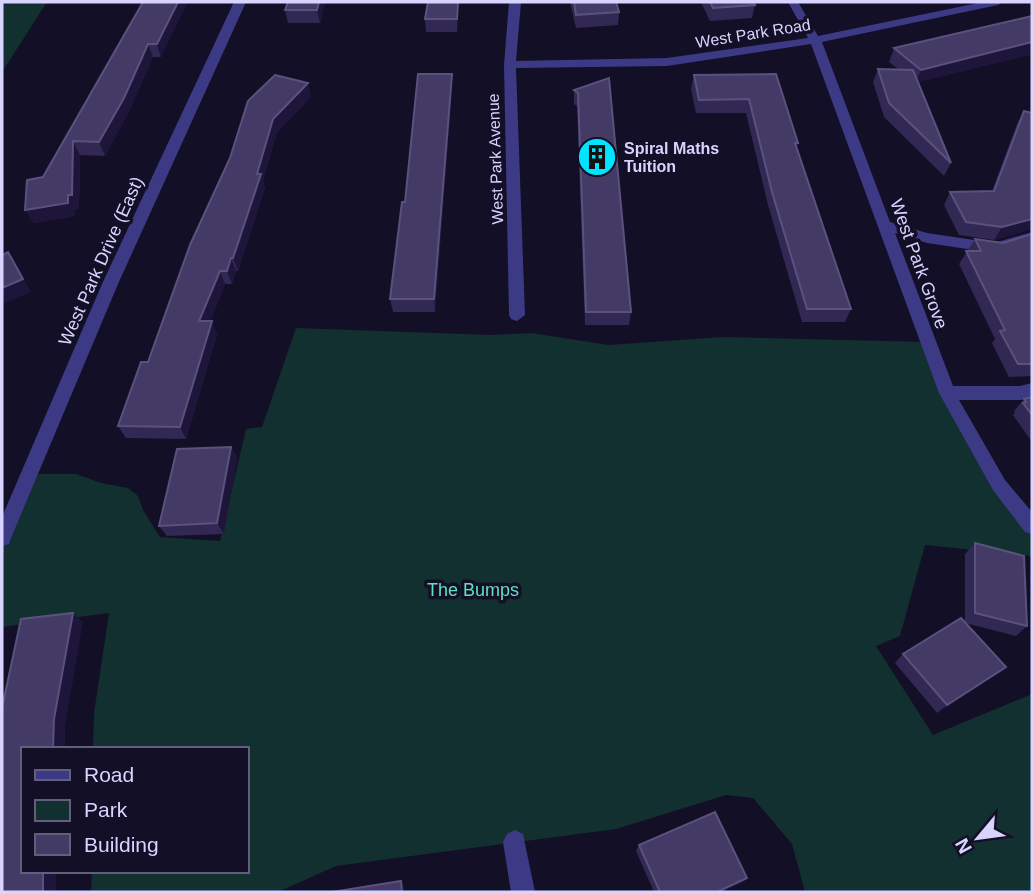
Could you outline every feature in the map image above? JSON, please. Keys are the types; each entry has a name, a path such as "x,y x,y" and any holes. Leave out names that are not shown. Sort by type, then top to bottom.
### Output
{"street":[{"name":"West Park Drive (East)","path":"2,538 110,284 240,2"},
{"name":"West Park Avenue","path":"515,2 510,65 517,315"},
{"name":"West Park Grove","path":"793,2 815,40 947,393 999,485 1032,526"},
{"name":"West Park Road","path":"510,65 667,62 815,40 998,2"},
{"path":"886,226 927,238 994,248 1032,237"},
{"path":"947,393 1021,393 1032,389"},
{"path":"515,842 523,892"}],"green space":[{"path":"2,2 47,2 2,72"},
{"name":"The Bumps","path":"296,328 492,335 532,333 608,345 723,337 927,342 996,486 1032,528 1032,556 925,545 900,636 876,646 933,735 1032,694 1032,892 805,892 792,844 753,798 726,795 616,829 336,866 278,892 91,892 92,873 248,873 248,747 93,747 94,713 109,613 2,627 2,538 27,474 76,474 101,483 128,488 138,496 143,510 160,537 220,541 246,429 262,427"}],"building":[{"path":"143,2 178,2 157,44 148,44 124,98 99,142 73,141 72,195 68,195 68,203 25,210 27,180 43,177"},
{"path":"288,2 319,2 317,10 285,10"},
{"path":"428,2 458,2 457,19 425,19"},
{"path":"574,2 616,2 619,12 576,15"},
{"path":"710,2 753,2 755,5 713,8"},
{"path":"1032,16 1032,42 921,70 894,48"},
{"path":"878,69 913,70 951,163 889,103"},
{"path":"418,74 452,74 434,299 390,299 402,202 405,202"},
{"path":"776,74 798,143 795,143 851,309 807,309 772,192 749,99 699,100 694,75"},
{"path":"275,75 308,83 273,119 257,174 261,174 233,258 227,271 220,271 199,321 212,321 180,427 118,426 141,362 148,362 190,245 230,158 248,101"},
{"path":"609,78 631,312 586,312 578,93 574,90"},
{"path":"1024,111 1032,113 1032,219 1002,227 966,222 950,192 994,191"},
{"path":"1032,234 1032,364 1018,364 1000,331 1005,330 966,251 981,251 975,239 1003,243"},
{"path":"8,252 23,279 2,288 2,255"},
{"path":"1032,397 1032,415 1023,403 1026,402 1024,399"},
{"path":"231,447 217,523 159,526 177,449"},
{"path":"975,543 1024,556 1027,626 975,613"},
{"path":"73,613 54,719 53,747 21,747 21,873 43,873 43,892 2,892 2,708 21,619"},
{"path":"961,618 1006,667 947,705 903,654"},
{"path":"715,812 747,878 717,892 660,892 639,845"},
{"path":"401,881 402,892 332,892"}],"place":[{"name":"Spiral Maths Tuition","path":"597,157"}]}
